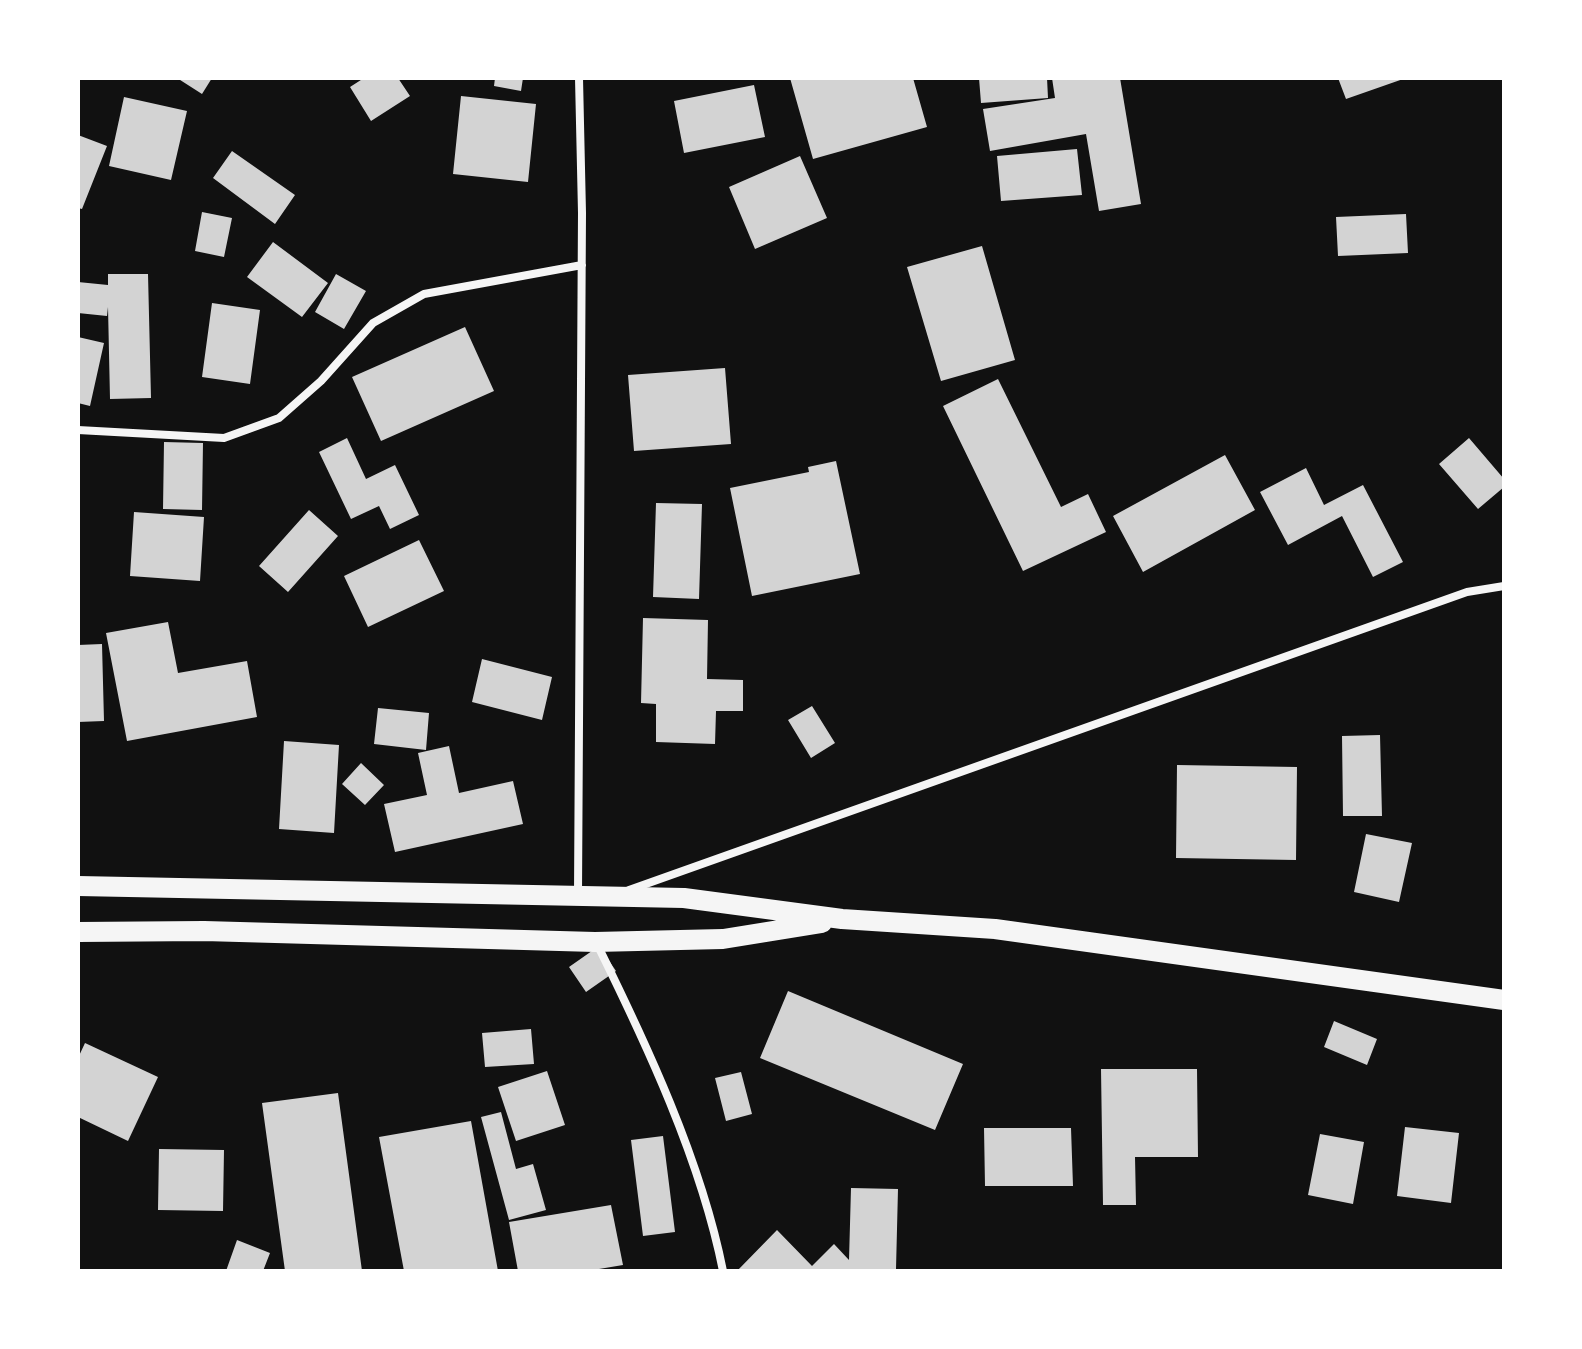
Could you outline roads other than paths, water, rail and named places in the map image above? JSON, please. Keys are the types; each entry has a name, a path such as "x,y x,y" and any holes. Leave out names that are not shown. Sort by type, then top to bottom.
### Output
{"main road":[{"path":"78,886 578,893 684,898 842,919 995,929 1504,1000"},
{"path":"78,932 204,931 595,942 723,939 842,919"}],"street":[{"path":"578,893 582,265 579,78"},
{"path":"78,430 224,438 279,418 321,381 373,323 424,294 582,265"},
{"path":"609,896 1452,597 1504,586"},
{"path":"595,942 642,1035 714,1225 723,1271"}]}
